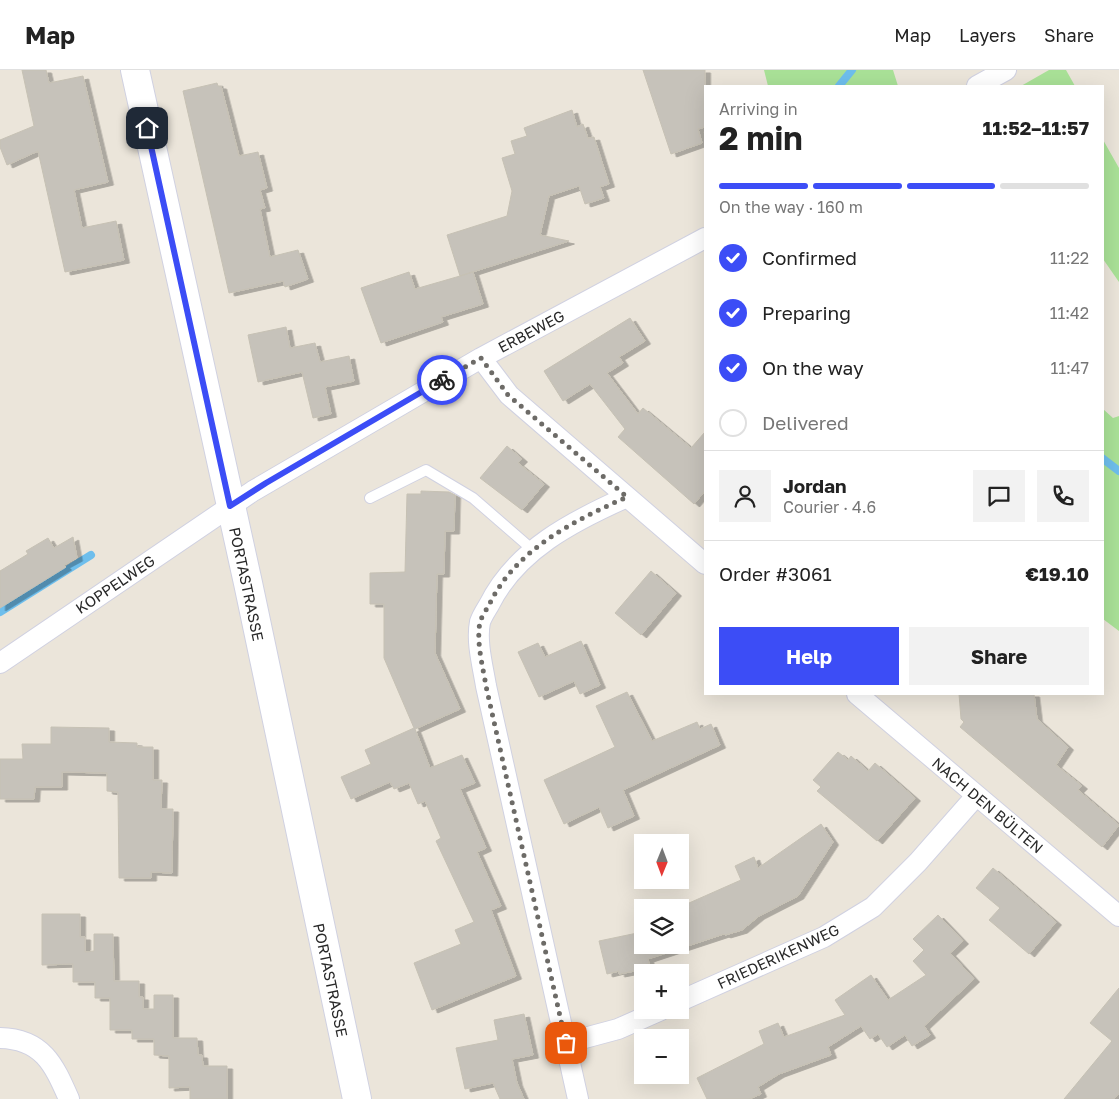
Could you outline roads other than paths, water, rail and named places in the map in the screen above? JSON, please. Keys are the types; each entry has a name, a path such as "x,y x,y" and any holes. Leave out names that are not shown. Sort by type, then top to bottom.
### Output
{"main road":[{"name":"PORTASTRASSE","path":"135,70 356,1099"}],"street":[{"path":"979,85 1006,70"},
{"name":"ERBEWEG","path":"230,506 266,483 481,358 704,239"},
{"path":"481,358 508,395 704,563"},
{"path":"578,1099 486,686 479,638 480,622 497,588 524,558 588,514 627,497"},
{"name":"KOPPELWEG","path":"0,662 230,506"},
{"name":"NACH DEN BÜLTEN","path":"858,695 1119,916"},
{"name":"FRIEDERIKENWEG","path":"689,997 824,937 873,907 918,862 976,796"},
{"path":"566,1043 618,1029 640,1019"},
{"path":"0,1038 13,1038 39,1050 54,1066 68,1099"}],"lane":[{"path":"370,498 426,470 473,498 534,551"}],"waterway":[{"path":"840,85 852,70"},
{"path":"1104,460 1119,471"},
{"path":"0,612 91,555"}]}
